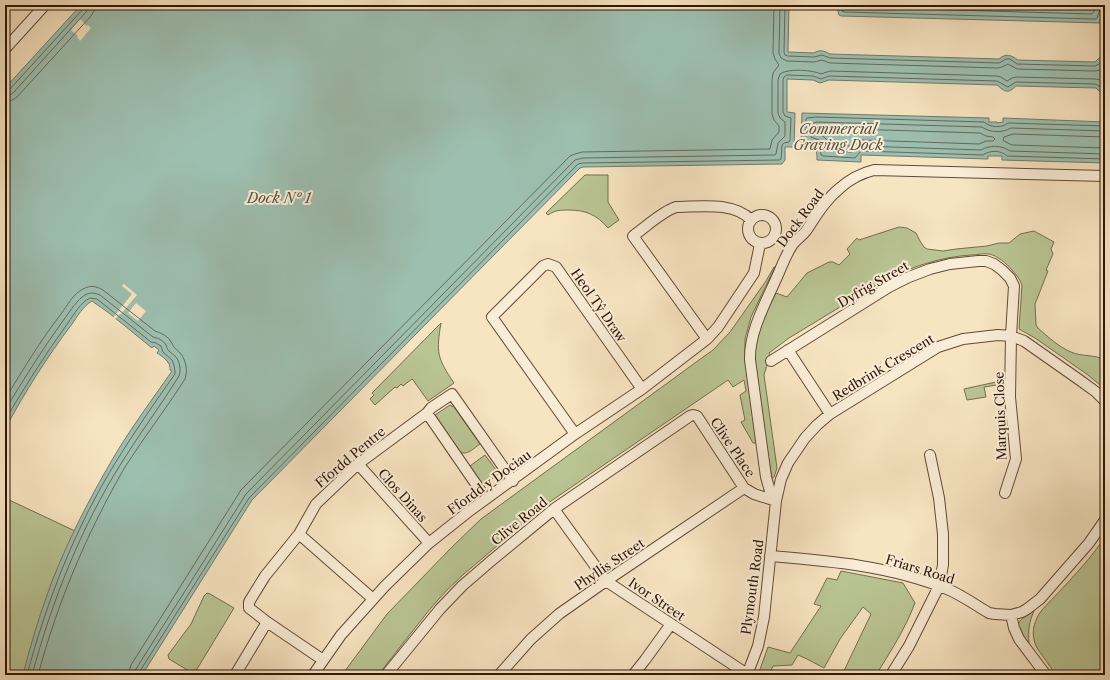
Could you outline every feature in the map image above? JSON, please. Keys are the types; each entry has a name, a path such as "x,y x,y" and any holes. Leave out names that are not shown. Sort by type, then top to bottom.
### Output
{"street":[{"path":"5,49 45,5"},
{"name":"Dock Road","path":"776,501 770,490 766,477 750,360 751,344 758,319 793,244 805,232 822,207 839,188 866,172 874,170 1103,177"},
{"path":"707,339 633,236 670,209 676,207 728,208 740,211 747,215 751,220"},
{"path":"764,214 773,219 776,228 774,238 760,244 756,242 749,236 747,228 751,220 755,216 764,214"},
{"name":"Ffordd y Dociau","path":"313,675 341,635 385,586 429,543 468,512 575,434 642,389 707,339 718,327 754,273 760,244"},
{"name":"Dyfrig Street","path":"771,361 909,277 940,266 978,261 989,262 996,265 1014,283 1012,336"},
{"name":"Heol Tŷ Draw","path":"575,434 492,317 542,266 548,264 556,267 642,389"},
{"name":"Redbrink Crescent","path":"776,501 781,479 794,454 811,431 830,414 938,347 958,340 972,337 998,335 1012,336 1024,341 1096,392 1105,401"},
{"name":"Marquis Close","path":"1005,493 1016,459 1010,397 1012,336"},
{"path":"788,350 830,414"},
{"name":"Ffordd Pentre","path":"323,660 249,608 249,602 265,576 299,534 316,504 358,464 427,413 431,408 452,394 512,480"},
{"path":"427,413 480,490"},
{"name":"Clive Place","path":"693,415 697,416 744,488 754,494 776,501"},
{"name":"Clive Road","path":"386,675 435,615 462,586 502,551 554,509 693,415"},
{"path":"891,675 909,646 939,586 943,565 943,534 939,498 930,455"},
{"name":"Clos Dinas","path":"358,464 429,543"},
{"name":"Phyllis Street","path":"499,675 531,639 559,614 744,488"},
{"name":"Plymouth Road","path":"747,675 758,646 764,617 776,501"},
{"name":"Ivor Street","path":"554,509 606,581 747,675"},
{"path":"1046,675 1016,634 1011,615 1022,612 1040,599 1089,544 1105,520"},
{"path":"299,534 373,599"},
{"name":"Friars Road","path":"770,556 851,564 910,576 956,593 989,613 1011,615"},
{"path":"235,675 267,622"},
{"path":"633,675 646,660 671,624"}],"green space":[{"path":"585,175 608,175 608,202 619,220 608,228 600,220 586,212 561,210 548,215 546,213"},
{"path":"899,227 907,228 916,233 924,247 927,249 943,251 987,246 999,243 1009,243 1020,234 1034,231 1054,242 1051,249 1053,254 1046,270 1048,271 1035,304 1036,325 1058,345 1067,350 1075,354 1097,357 1105,360 1105,389 1088,375 1035,338 1019,329 1022,285 1015,274 1002,260 996,256 985,254 959,256 937,260 904,271 883,281 789,338 769,353 770,355 764,375 777,468 772,479 754,366 754,343 763,317 776,293 787,297 807,273 829,262 839,265 850,254 847,249 857,238 859,240"},
{"path":"774,267 751,317 745,339 745,360 757,443 753,443 741,422 745,420 740,395 746,391 744,380 733,387 728,380 551,501 525,522 447,590 430,609 378,675 342,675 387,614 481,519 713,350 730,332 766,281"},
{"path":"441,323 438,348 439,354 444,367 454,383 428,401 412,379 403,386 401,384 397,388 395,387 375,405 370,399 374,395 372,393"},
{"path":"1005,380 1005,383 1003,384 984,387 986,397 967,400 964,389"},
{"path":"450,405 454,407 480,444 468,452 460,452 435,415"},
{"path":"485,455 499,474 483,485 470,466"},
{"path":"5,498 75,531 53,579 23,675 5,675"},
{"path":"1105,537 1105,675 1056,675 1035,644 1033,633 1035,622 1038,615 1082,567"},
{"path":"841,571 903,583 915,603 902,631 876,675 842,675 871,614 863,607 840,639 824,668 798,655 792,665 773,666 769,675 758,675 768,647 790,653 821,606 814,604 827,578 837,580"},
{"path":"207,593 234,608 194,674 169,659 168,655 191,624 204,596"},
{"path":"1034,611 1029,627 1029,643 1018,625 1022,619"}],"water":[{"name":"Dock Nº 1","path":"81,5 789,5 788,52 814,53 824,51 830,54 999,59 1008,55 1018,60 1095,62 1099,58 1105,57 1105,93 1096,88 1016,86 1009,91 1006,91 997,85 829,80 820,83 813,80 787,79 787,112 795,113 794,147 785,147 785,160 782,164 580,168 252,500 142,675 23,675 44,603 59,564 80,518 119,448 172,371 170,370 166,360 157,353 159,350 154,346 152,348 92,301 80,312 45,362 28,388 5,429 5,88"},
{"path":"838,5 1104,5 1100,23 841,16 838,12"},
{"name":"Commercial Graving Dock","path":"802,113 989,118 989,122 997,123 1003,122 1003,118 1105,122 1105,163 1002,160 1002,156 988,156 988,159 861,155 861,162 817,160 814,148 801,146"}],"pier":[{"path":"80,19 91,28 80,41 77,37 78,36 71,30"},
{"path":"124,284 137,295 114,320 112,319 132,294 122,286"},
{"path":"136,303 146,311 138,321 128,313"}]}
